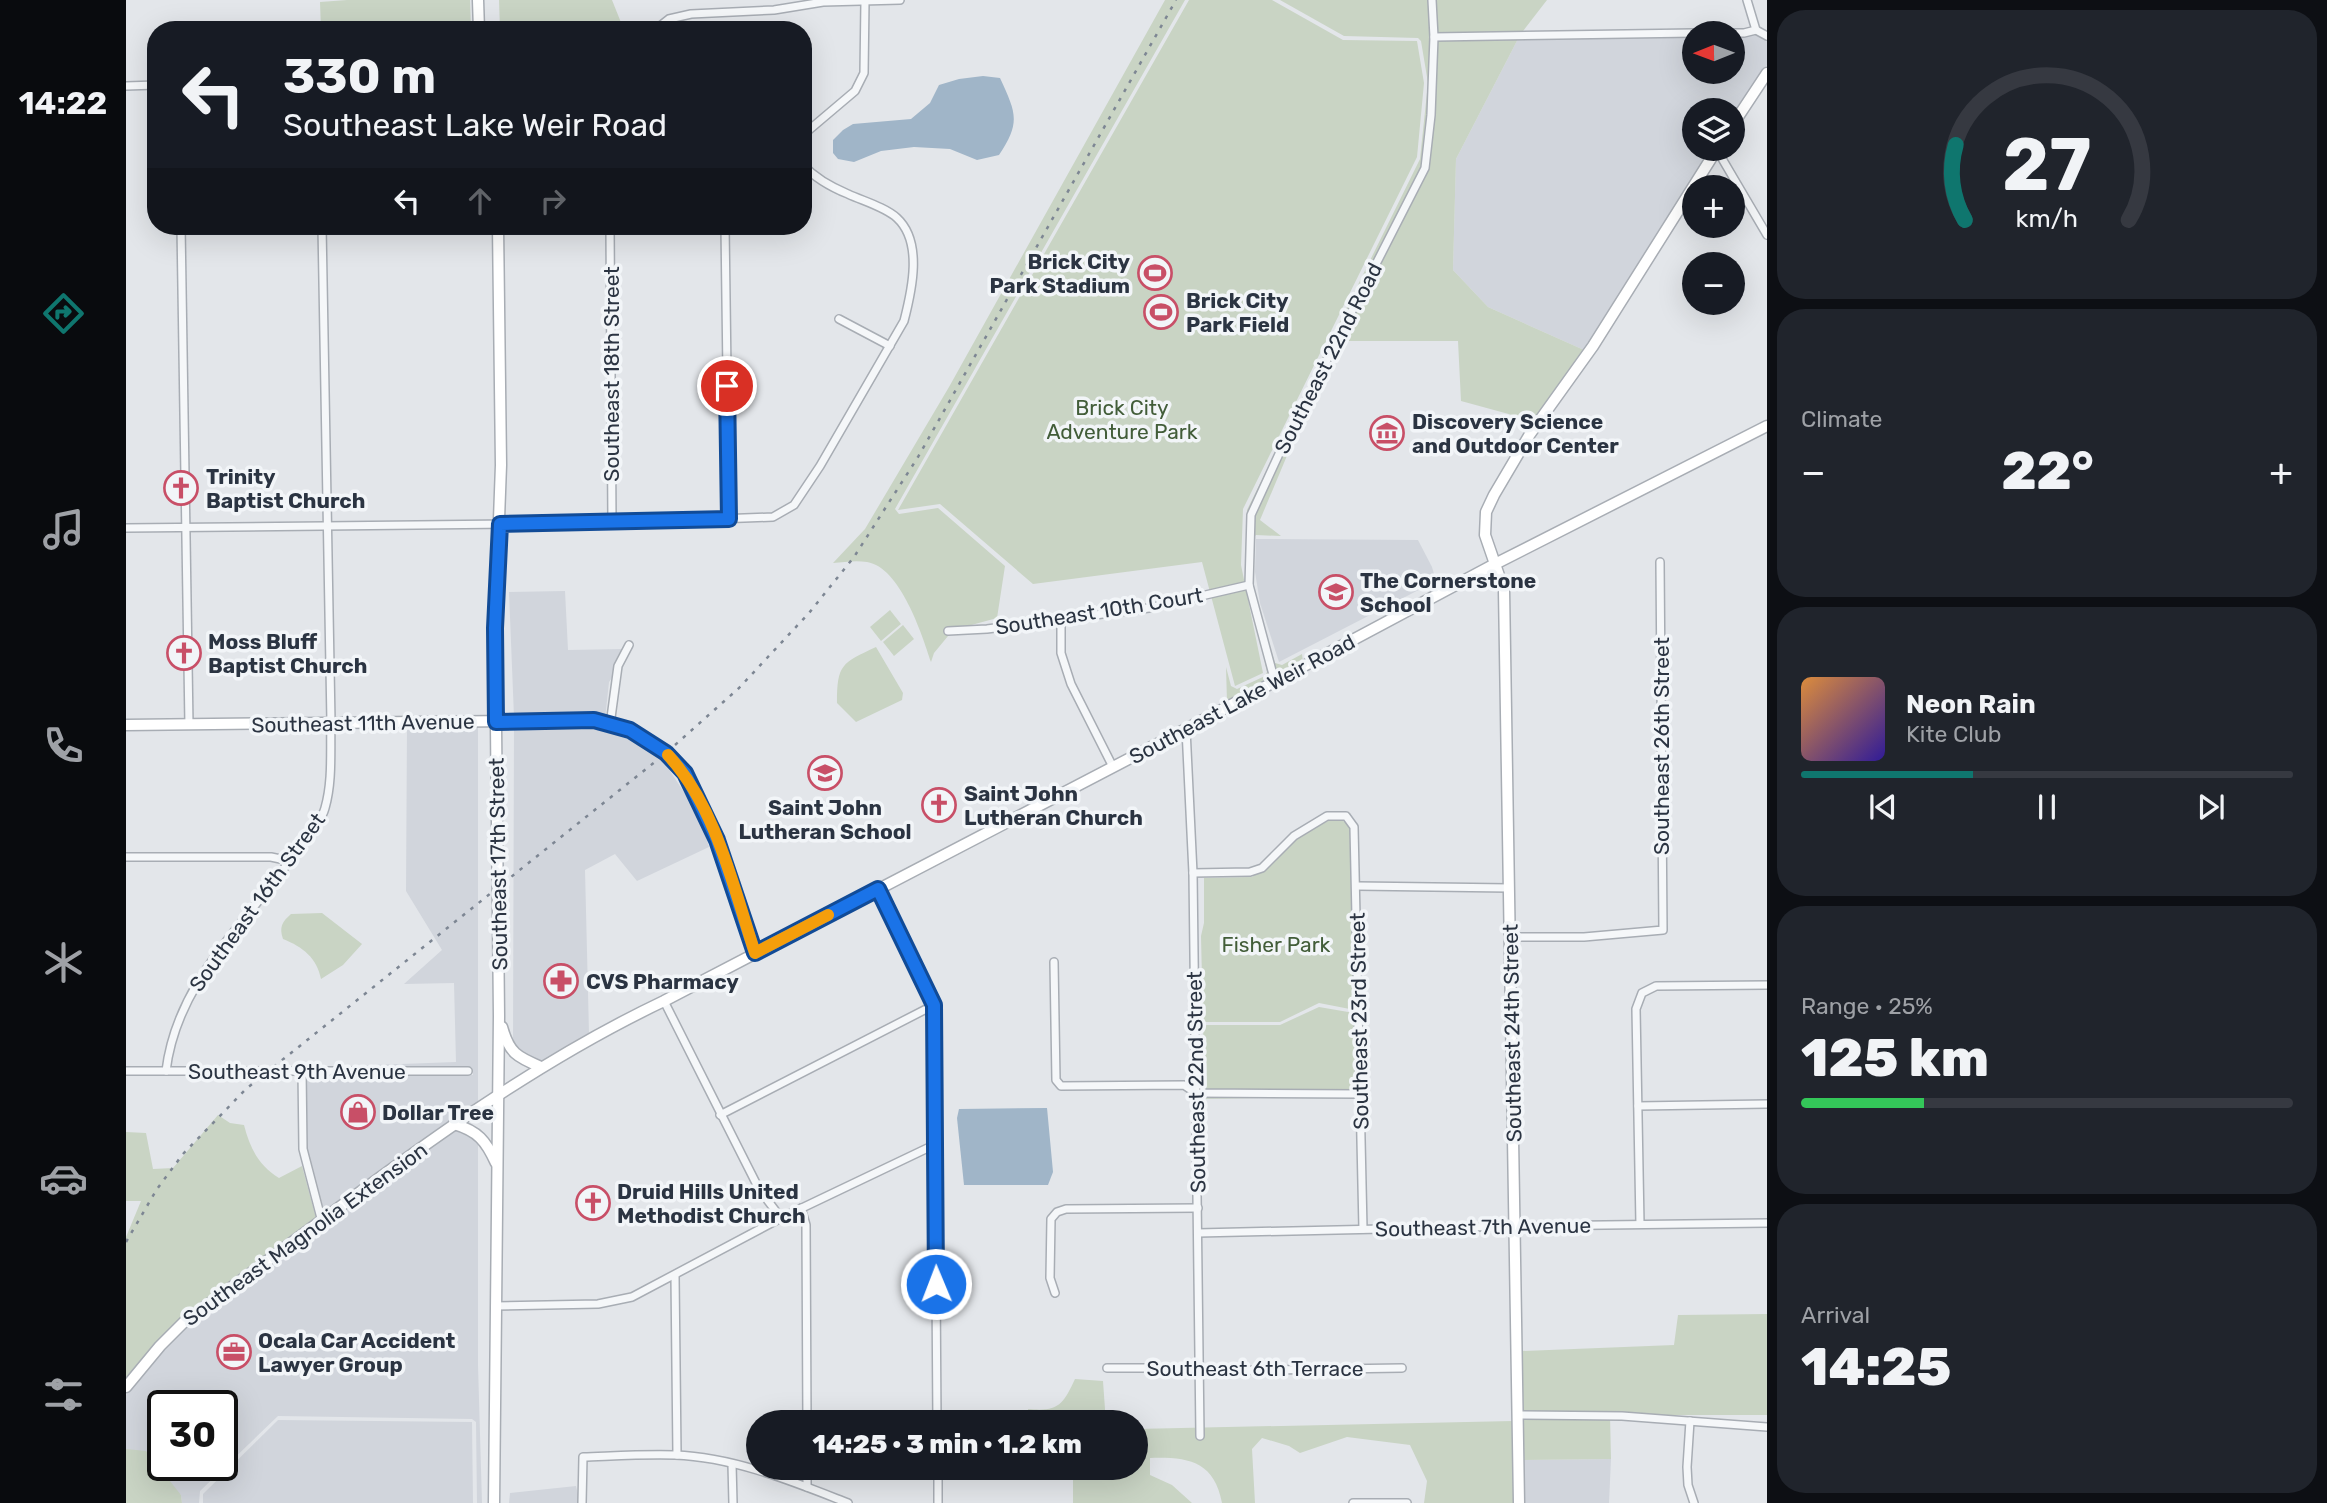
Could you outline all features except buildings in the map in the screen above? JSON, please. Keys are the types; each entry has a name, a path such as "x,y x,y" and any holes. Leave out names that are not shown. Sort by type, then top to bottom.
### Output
{"main road":[{"path":"478,0 479,21"},
{"path":"1745,106 1767,73"},
{"name":"Southeast 24th Street","path":"1519,1503 1504,590 1485,535 1486,512 1530,434 1593,345 1709,161"},
{"name":"Southeast 17th Street","path":"495,1503 499,1016 495,628 500,524 498,235"},
{"name":"Southeast Lake Weir Road","path":"498,1098 541,1067 604,1029 664,1001 1186,729 1495,564 1767,426"},
{"name":"Southeast 11th Avenue","path":"126,725 594,720 630,730 666,753 685,773 717,840 755,953"},
{"path":"499,1016 510,1050 541,1067"},
{"name":"Southeast Magnolia Extension","path":"126,1387 184,1322 454,1124 498,1098"},
{"path":"454,1124 481,1136 497,1167"}],"street":[{"path":"666,21 691,14 774,10 824,2 900,0"},
{"name":"Southeast 22nd Road","path":"1275,682 1249,585 1251,515 1279,454 1425,168 1432,115 1432,0"},
{"path":"1747,0 1756,30"},
{"path":"812,127 855,91 864,73 865,1"},
{"path":"1745,33 1756,30 1767,36"},
{"path":"1433,37 1682,33"},
{"path":"126,86 147,85"},
{"path":"1724,161 1767,235"},
{"path":"126,528 612,523 773,517 794,505 820,466 904,321 911,296 912,248 908,230 895,216 825,184 812,173"},
{"path":"181,235 189,725"},
{"name":"Southeast 16th Street","path":"166,1071 169,1054 189,998 210,961 290,861 325,811 330,781 331,722 322,235"},
{"name":"Southeast 18th Street","path":"610,235 612,523"},
{"path":"725,235 729,519"},
{"path":"839,318 890,346"},
{"name":"Southeast 26th Street","path":"1511,937 1584,937 1663,930 1660,562"},
{"name":"Southeast 10th Court","path":"948,631 988,629 1149,607 1249,585"},
{"path":"1061,618 1060,653 1071,684 1113,767"},
{"path":"610,725 618,666 629,645"},
{"name":"Southeast 22nd Street","path":"1186,729 1193,873 1200,1436"},
{"name":"Southeast 23rd Street","path":"1193,873 1250,872 1262,868 1294,836 1327,816 1346,816 1354,827 1363,1230"},
{"path":"126,857 271,857 290,861"},
{"path":"1357,886 1509,888"},
{"path":"878,889 934,1005 937,1410"},
{"path":"1054,962 1056,1080 1061,1086 1184,1085 1196,1093 1360,1094"},
{"path":"1640,1224 1636,1009 1642,993 1656,986 1767,985"},
{"path":"664,1001 759,1189 781,1218"},
{"path":"720,1115 934,1005"},
{"path":"302,1070 303,1149 322,1222"},
{"name":"Southeast 9th Avenue","path":"126,1071 468,1071"},
{"path":"1638,1106 1767,1104"},
{"path":"495,1306 598,1304 632,1297 781,1218 934,1144"},
{"path":"801,1208 806,1225 807,1410"},
{"path":"1055,1293 1050,1278 1051,1219 1058,1212 1066,1209 1198,1208"},
{"name":"Southeast 7th Avenue","path":"1198,1233 1767,1223"},
{"path":"675,1276 677,1455"},
{"name":"Southeast 6th Terrace","path":"1107,1368 1175,1368 1199,1371 1402,1368"},
{"path":"1517,1415 1622,1416 1767,1427"},
{"path":"1690,1421 1687,1467 1688,1485 1694,1503"},
{"path":"582,1503 583,1457 677,1455 732,1464 848,1503"},
{"path":"732,1464 733,1503"},
{"path":"807,1480 807,1488"},
{"path":"938,1480 938,1503"},
{"path":"1353,1503 1406,1503"}],"shaded area":[{"path":"1682,33 1682,84 1745,84 1745,33 1767,33 1767,65 1745,99 1682,98 1682,161 1704,161 1695,175 1682,175 1682,196 1584,350 1488,307 1453,270 1456,159 1520,35"},
{"name":"The Cornerstone School","path":"1256,539 1418,540 1436,581 1279,662 1260,603 1255,572"},
{"path":"565,591 568,650 624,649 620,667 609,682 605,719 514,717 509,592"},
{"path":"594,724 628,734 671,765 668,768 699,815 709,847 637,881 615,854 585,870 589,1033 540,1062 520,1053 513,1045 514,725"},
{"path":"407,726 478,726 478,1105 451,1119 325,1215 307,1149 306,1075 473,1075 472,1067 346,1066 456,1062 454,983 404,984 442,950 406,891"},
{"path":"455,1129 467,1132 478,1140 478,1365 482,1503 477,1503 476,1422 472,1419 278,1416 238,1454 238,1390 147,1390 147,1467 126,1449 126,1395 188,1325"},
{"path":"278,1420 472,1422 473,1503 203,1503 203,1494 216,1481 238,1481 238,1459"},
{"path":"1611,1459 1609,1503 1524,1503 1523,1460"},
{"path":"164,1481 210,1481 200,1491 199,1503 182,1503 181,1495"},
{"path":"576,1486 580,1503 509,1503 510,1493"}],"green space":[{"path":"470,0 471,21 321,21 320,2"},
{"path":"499,0 612,0 620,21 500,21"},
{"path":"1165,0 1185,0 895,509 899,514 938,508 1005,566 997,618 953,630 934,653 931,662 908,603 890,576 867,562 833,563 865,529 949,387"},
{"name":"Brick City Adventure Park","path":"1189,0 1272,0 1343,40 1417,41 1424,83 1417,157 1243,509 1241,565 1263,673 1235,686 1202,562 1033,584 940,504 898,510"},
{"path":"1280,0 1547,0 1520,35 1456,159 1453,270 1488,307 1584,350 1534,421 1461,401 1458,341 1335,341 1260,520 1281,536 1256,535 1252,539 1251,573 1256,603 1275,663 1282,665 1302,654 1303,662 1227,702 1226,667 1231,686 1237,689 1265,676 1267,672 1245,565 1247,510 1420,159 1428,83 1421,41 1418,38 1344,36"},
{"path":"890,610 901,624 881,641 870,627"},
{"path":"903,625 914,639 894,656 883,642"},
{"path":"876,647 903,693 902,700 856,722 837,703 840,672 849,661"},
{"name":"Fisher Park","path":"1332,819 1347,823 1350,831 1355,1010 1319,1003 1280,1022 1203,1022 1201,936 1204,923 1204,878 1252,877 1272,863 1297,837"},
{"path":"322,913 362,944 343,965 321,979 312,959 303,950 283,939 281,928 291,914"},
{"path":"1319,1007 1354,1013 1359,1010 1360,1096 1205,1099 1203,1025 1280,1025"},
{"path":"218,1115 230,1123 244,1125 256,1155 279,1178 302,1166 316,1218 156,1343 126,1379 126,1237 141,1201 126,1201 126,1132 146,1133 153,1169 173,1168"},
{"path":"1767,1314 1767,1415 1610,1415 1611,1459 1523,1460 1521,1351 1674,1345 1678,1315"},
{"path":"1075,1379 1103,1381 1105,1410 1028,1410 1053,1408 1067,1395"},
{"path":"1513,1421 1514,1503 1424,1503 1427,1481 1410,1445 1347,1437 1300,1453 1289,1446 1262,1438 1252,1449 1255,1503 1222,1503 1213,1478 1197,1464 1176,1459 1150,1458 1150,1475 1172,1485 1192,1503 1073,1503 1073,1480 1148,1480 1148,1429"},
{"path":"126,1449 146,1451 147,1481 170,1481 181,1495 182,1503 126,1503"}],"water":[{"path":"983,76 1000,78 1013,109 1011,134 999,155 977,160 950,149 914,147 881,151 854,162 838,159 833,153 833,140 853,124 911,119 930,103 939,85"},
{"path":"1047,1108 1053,1172 1048,1185 964,1185 957,1118 959,1109"}],"railway":[{"path":"126,1242 157,1189 183,1154 246,1089 666,753 739,688 809,613 854,557 918,457 1176,0"}],"slow traffic":[{"path":"668,755 685,773 717,840 755,953 828,915"}],"place":[{"name":"Brick City Park Stadium","path":"1155,273"},
{"name":"Brick City Park Field","path":"1161,312"},
{"name":"Discovery Science and Outdoor Center","path":"1387,433"},
{"name":"Trinity Baptist Church","path":"181,488"},
{"name":"The Cornerstone School","path":"1336,592"},
{"name":"Moss Bluff Baptist Church","path":"184,653"},
{"name":"Saint John Lutheran School","path":"825,773"},
{"name":"Saint John Lutheran Church","path":"939,805"},
{"name":"CVS Pharmacy","path":"561,981"},
{"name":"Dollar Tree","path":"358,1112"},
{"name":"Druid Hills United Methodist Church","path":"593,1203"},
{"name":"Ocala Car Accident Lawyer Group","path":"234,1352"}],"route":[{"path":"727,386 729,519 500,524 495,628 496,722 594,720 630,730 666,753 685,773 717,840 755,953 878,889 934,1005 936,1284"}]}
